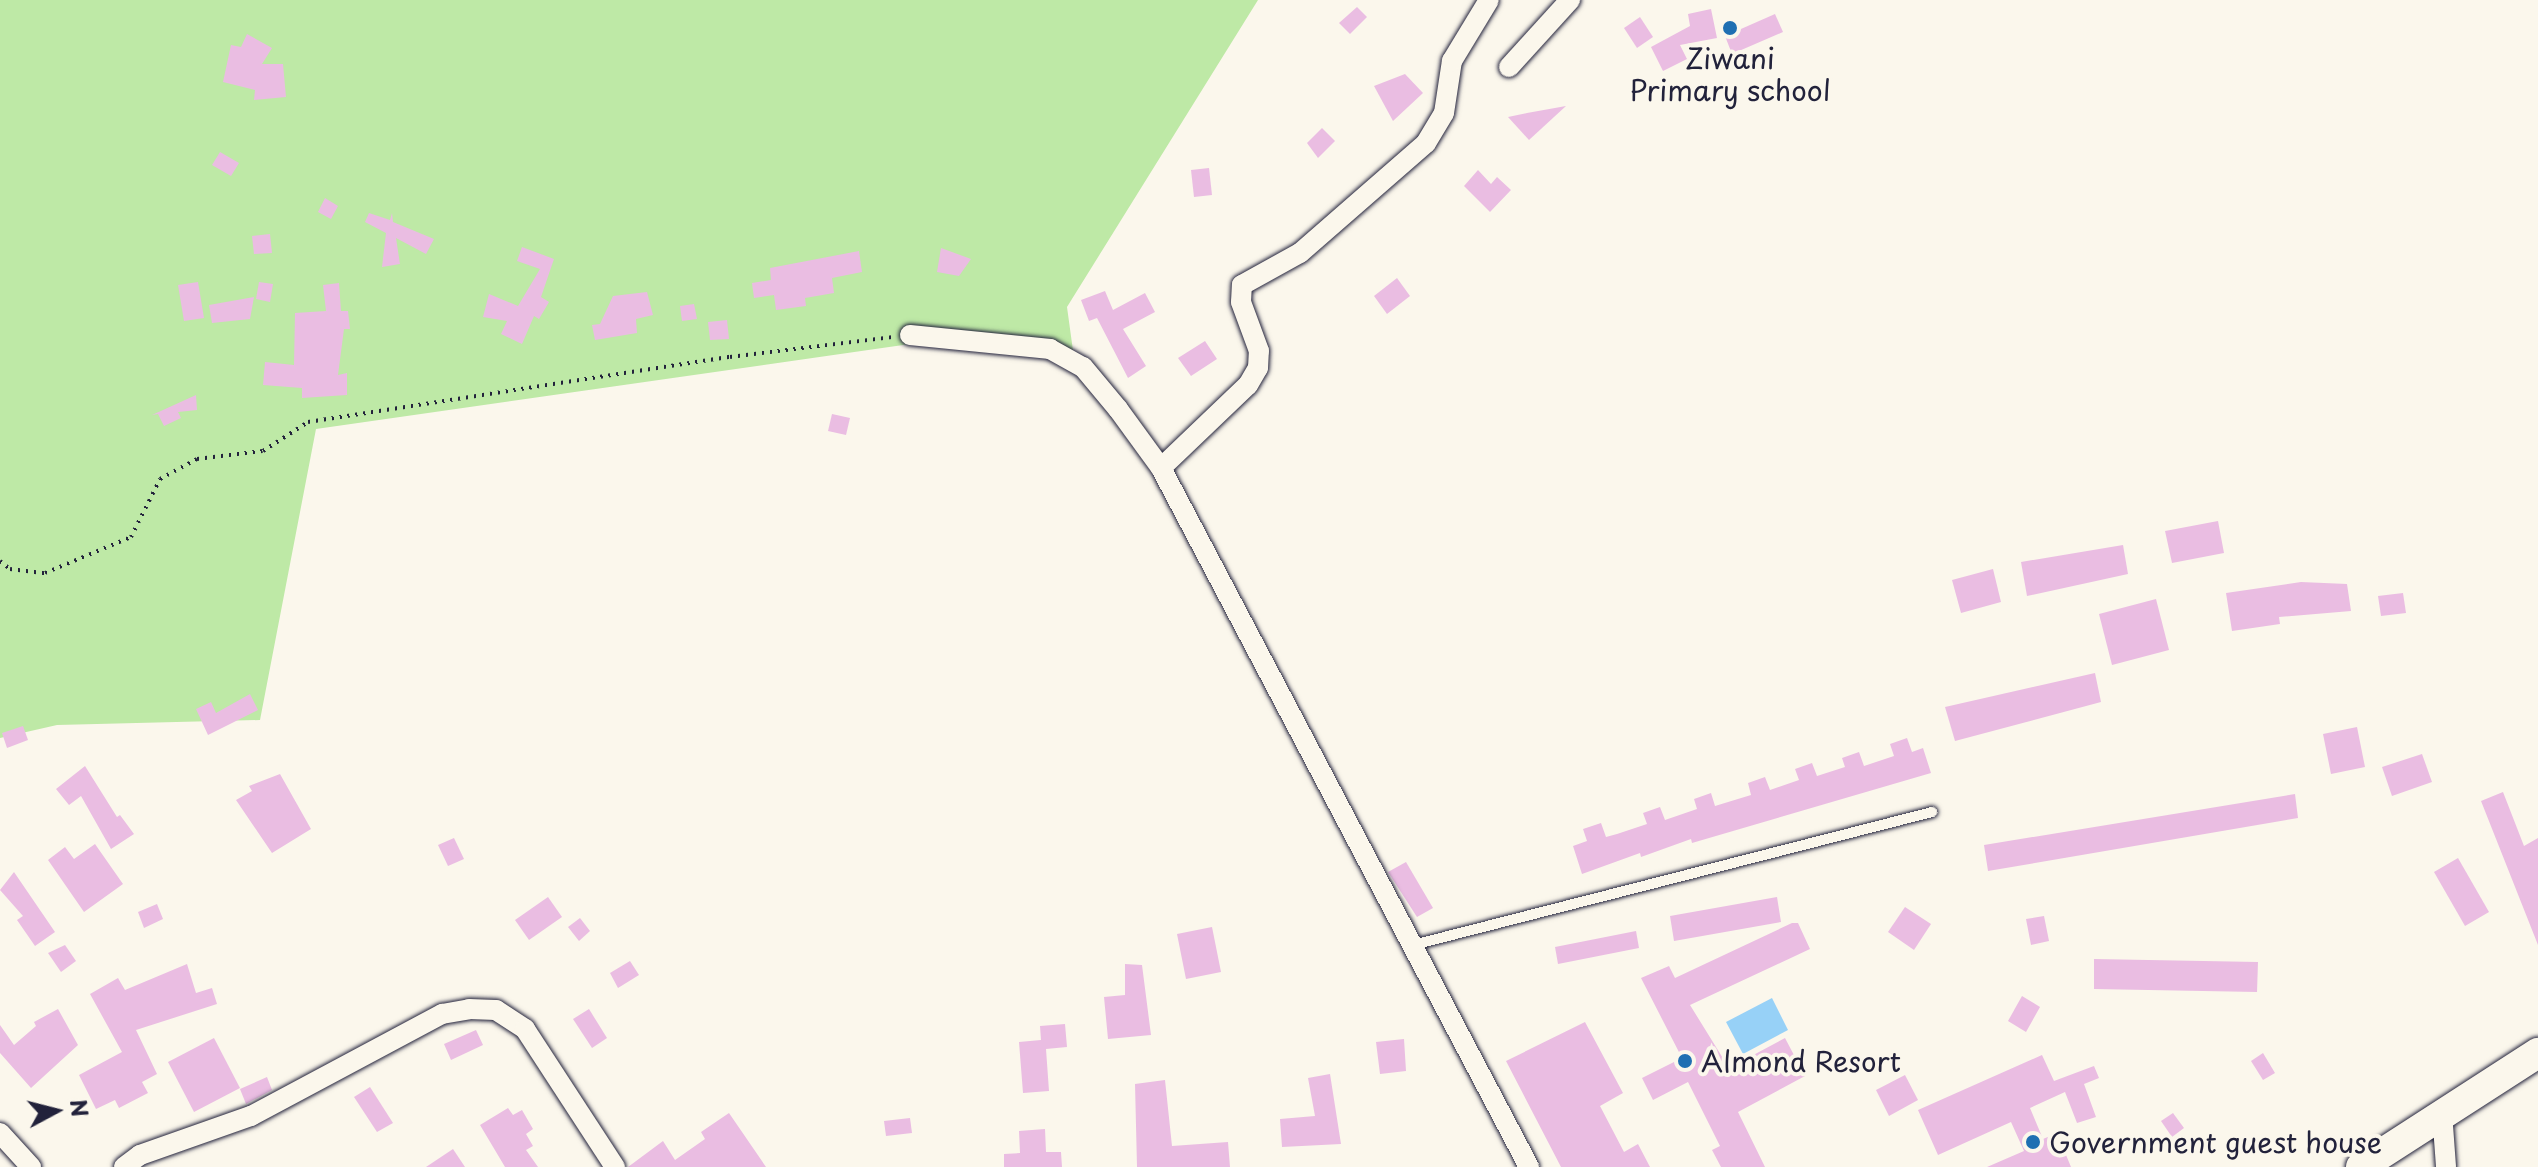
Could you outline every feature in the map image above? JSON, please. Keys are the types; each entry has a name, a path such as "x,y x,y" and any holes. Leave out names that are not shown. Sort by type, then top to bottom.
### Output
{"street":[{"path":"1161,468 1248,385 1258,368 1259,351 1241,302 1242,285 1300,253 1426,143 1444,113 1456,51 1489,0"},
{"path":"1509,67 1570,0"},
{"path":"910,335 1038,346 1059,354 1083,367 1161,468 1529,1167"},
{"path":"124,1167 140,1155 251,1116 442,1014 469,1009 496,1010 525,1029 615,1167"},
{"path":"2361,1167 2538,1053"},
{"path":"2442,1112 2446,1167"},
{"path":"0,1133 31,1167"}],"lane":[{"path":"1413,945 1932,812"}],"path":[{"path":"0,561 10,569 45,573 131,537 160,479 197,459 263,451 308,422 730,357 910,335"}],"green space":[{"path":"0,0 1258,0 1067,307 1074,358 924,342 316,429 260,720 57,725 0,738"}],"water":[{"path":"1772,998 1788,1030 1743,1054 1726,1022"}],"building":[{"path":"1357,7 1367,17 1350,34 1339,23"},
{"path":"1711,9 1717,38 1680,45 1687,59 1663,71 1651,47 1690,26 1688,14"},
{"path":"1775,14 1783,32 1732,54 1725,36"},
{"path":"1640,17 1653,37 1637,48 1624,28"},
{"path":"247,34 272,48 262,64 283,64 286,97 254,100 255,90 223,82 231,45 241,47"},
{"path":"1405,74 1423,93 1393,121 1374,86"},
{"path":"1566,106 1529,140 1508,117 1527,113"},
{"path":"1322,128 1335,141 1318,158 1307,143"},
{"path":"220,152 239,163 231,176 212,165"},
{"path":"1209,168 1212,195 1194,197 1191,170"},
{"path":"1478,170 1491,184 1497,177 1511,190 1490,212 1464,186"},
{"path":"325,198 338,206 331,219 318,212"},
{"path":"369,213 390,220 392,213 393,222 434,239 426,254 396,238 400,264 382,267 386,233 365,222"},
{"path":"270,234 272,253 254,254 252,236"},
{"path":"522,247 554,259 541,297 549,302 539,319 534,316 522,344 501,334 507,321 483,317 489,294 518,306 540,269 517,261"},
{"path":"941,248 971,259 959,276 937,272"},
{"path":"859,251 862,272 832,278 834,293 805,298 806,306 776,310 774,295 754,298 752,283 771,280 770,268"},
{"path":"1397,278 1410,296 1387,314 1374,296"},
{"path":"198,282 204,318 184,321 178,285"},
{"path":"259,282 273,284 270,302 256,299"},
{"path":"339,283 341,311 348,311 350,329 344,329 338,375 347,373 347,395 302,398 302,388 263,385 265,362 294,365 295,313 326,311 323,285"},
{"path":"1105,291 1113,310 1145,293 1155,312 1123,329 1146,366 1128,378 1097,318 1089,321 1081,300"},
{"path":"647,292 653,315 636,319 637,333 595,340 592,325 600,324 613,296"},
{"path":"254,297 250,319 212,323 209,305"},
{"path":"694,304 697,319 682,321 680,306"},
{"path":"727,320 729,339 710,340 708,322"},
{"path":"1205,341 1217,359 1191,376 1178,358"},
{"path":"196,395 197,410 178,412 181,418 164,426 158,414 152,415"},
{"path":"832,414 850,418 846,435 828,431"},
{"path":"2218,521 2224,553 2172,563 2165,531"},
{"path":"2123,545 2128,574 2027,596 2021,562"},
{"path":"1993,569 2001,602 1961,613 1952,580"},
{"path":"2301,582 2347,584 2351,611 2279,617 2280,624 2232,631 2226,593"},
{"path":"2403,593 2406,613 2381,616 2378,596"},
{"path":"2156,599 2169,650 2112,665 2099,614"},
{"path":"2095,673 2101,702 1955,741 1945,707"},
{"path":"250,694 258,710 208,735 196,709 211,702 216,713"},
{"path":"23,726 28,740 7,748 2,733"},
{"path":"2357,727 2365,767 2331,774 2323,734"},
{"path":"1907,738 1912,752 1923,748 1931,773 1692,843 1691,839 1641,857 1640,853 1582,874 1573,846 1587,841 1583,829 1601,823 1606,837 1617,834 1647,824 1643,813 1660,807 1665,820 1697,809 1694,799 1711,793 1715,806 1751,795 1748,783 1765,777 1770,790 1799,780 1795,769 1812,763 1817,776 1845,767 1842,758 1859,752 1864,766 1894,756 1890,744"},
{"path":"2422,754 2432,782 2392,796 2382,767"},
{"path":"85,766 117,817 120,815 134,834 111,849 81,796 69,805 56,789"},
{"path":"280,774 311,829 272,853 236,800 252,791 249,786"},
{"path":"2503,792 2524,846 2538,838 2538,945 2481,801"},
{"path":"2295,794 2298,818 1988,871 1984,845"},
{"path":"454,838 464,859 448,866 438,845"},
{"path":"95,844 123,884 84,912 48,860 65,847 74,859"},
{"path":"2458,858 2489,912 2465,926 2434,872"},
{"path":"1406,862 1433,908 1417,917 1388,872"},
{"path":"14,872 55,932 35,946 17,920 23,916 0,890"},
{"path":"548,897 562,917 529,940 515,920"},
{"path":"1777,897 1781,922 1674,941 1670,916"},
{"path":"157,904 163,919 144,928 138,912"},
{"path":"1905,907 1931,924 1914,950 1888,932"},
{"path":"2044,916 2049,941 2031,945 2026,919"},
{"path":"580,918 590,931 579,941 568,927"},
{"path":"1792,923 1798,923 1810,949 1690,1005 1729,1068 1785,1038 1805,1076 1738,1112 1765,1167 1721,1167 1712,1150 1720,1146 1688,1082 1653,1100 1642,1078 1682,1058 1641,978 1669,966 1675,978"},
{"path":"1212,927 1221,972 1186,979 1177,934"},
{"path":"1636,931 1639,948 1558,964 1555,947"},
{"path":"65,945 76,961 61,972 48,953"},
{"path":"2094,959 2258,962 2257,992 2094,989"},
{"path":"630,961 639,975 618,988 610,973"},
{"path":"187,964 196,993 212,988 217,1004 136,1030 157,1074 142,1082 148,1093 119,1108 115,1100 96,1109 79,1075 122,1052 90,994 118,978 125,990"},
{"path":"1125,964 1142,965 1151,1035 1108,1039 1104,997 1125,995"},
{"path":"2022,996 2040,1007 2026,1032 2008,1021"},
{"path":"58,1009 78,1045 31,1088 0,1053 0,1025 14,1045 36,1026 34,1022"},
{"path":"589,1009 607,1038 592,1048 573,1019"},
{"path":"1585,1022 1623,1093 1600,1106 1624,1152 1638,1144 1650,1167 1561,1167 1506,1061"},
{"path":"1065,1024 1067,1047 1046,1049 1049,1091 1023,1093 1019,1042 1041,1040 1040,1026"},
{"path":"476,1030 483,1045 451,1060 444,1044"},
{"path":"214,1038 240,1088 194,1112 168,1062"},
{"path":"1404,1039 1406,1071 1380,1074 1376,1042"},
{"path":"2263,1053 2275,1073 2263,1080 2251,1061"},
{"path":"2042,1055 2054,1081 2094,1066 2099,1078 2084,1084 2096,1117 2077,1123 2065,1092 2030,1108 2043,1139 2057,1133 2071,1167 1987,1167 2024,1151 2011,1122 1938,1155 1918,1110"},
{"path":"1330,1074 1341,1144 1282,1147 1280,1119 1315,1116 1308,1078"},
{"path":"1905,1075 1918,1100 1889,1116 1876,1090"},
{"path":"267,1077 272,1090 246,1104 240,1089"},
{"path":"1165,1080 1172,1146 1228,1142 1230,1167 1137,1167 1135,1084"},
{"path":"370,1087 393,1123 377,1132 354,1097"},
{"path":"508,1108 513,1115 522,1110 533,1129 526,1134 533,1146 526,1150 538,1167 505,1167 480,1125"},
{"path":"729,1113 766,1167 628,1167 663,1141 675,1160 705,1139 701,1132"},
{"path":"2173,1113 2184,1128 2172,1137 2161,1121"},
{"path":"910,1118 912,1133 886,1136 884,1121"},
{"path":"1045,1129 1046,1152 1061,1152 1062,1167 1004,1167 1004,1154 1020,1153 1019,1131"},
{"path":"453,1149 465,1167 426,1167"}],"place":[{"name":"Ziwani Primary school","path":"1730,28"},
{"name":"Almond Resort","path":"1685,1061"},
{"name":"Government guest house","path":"2033,1142"}]}
